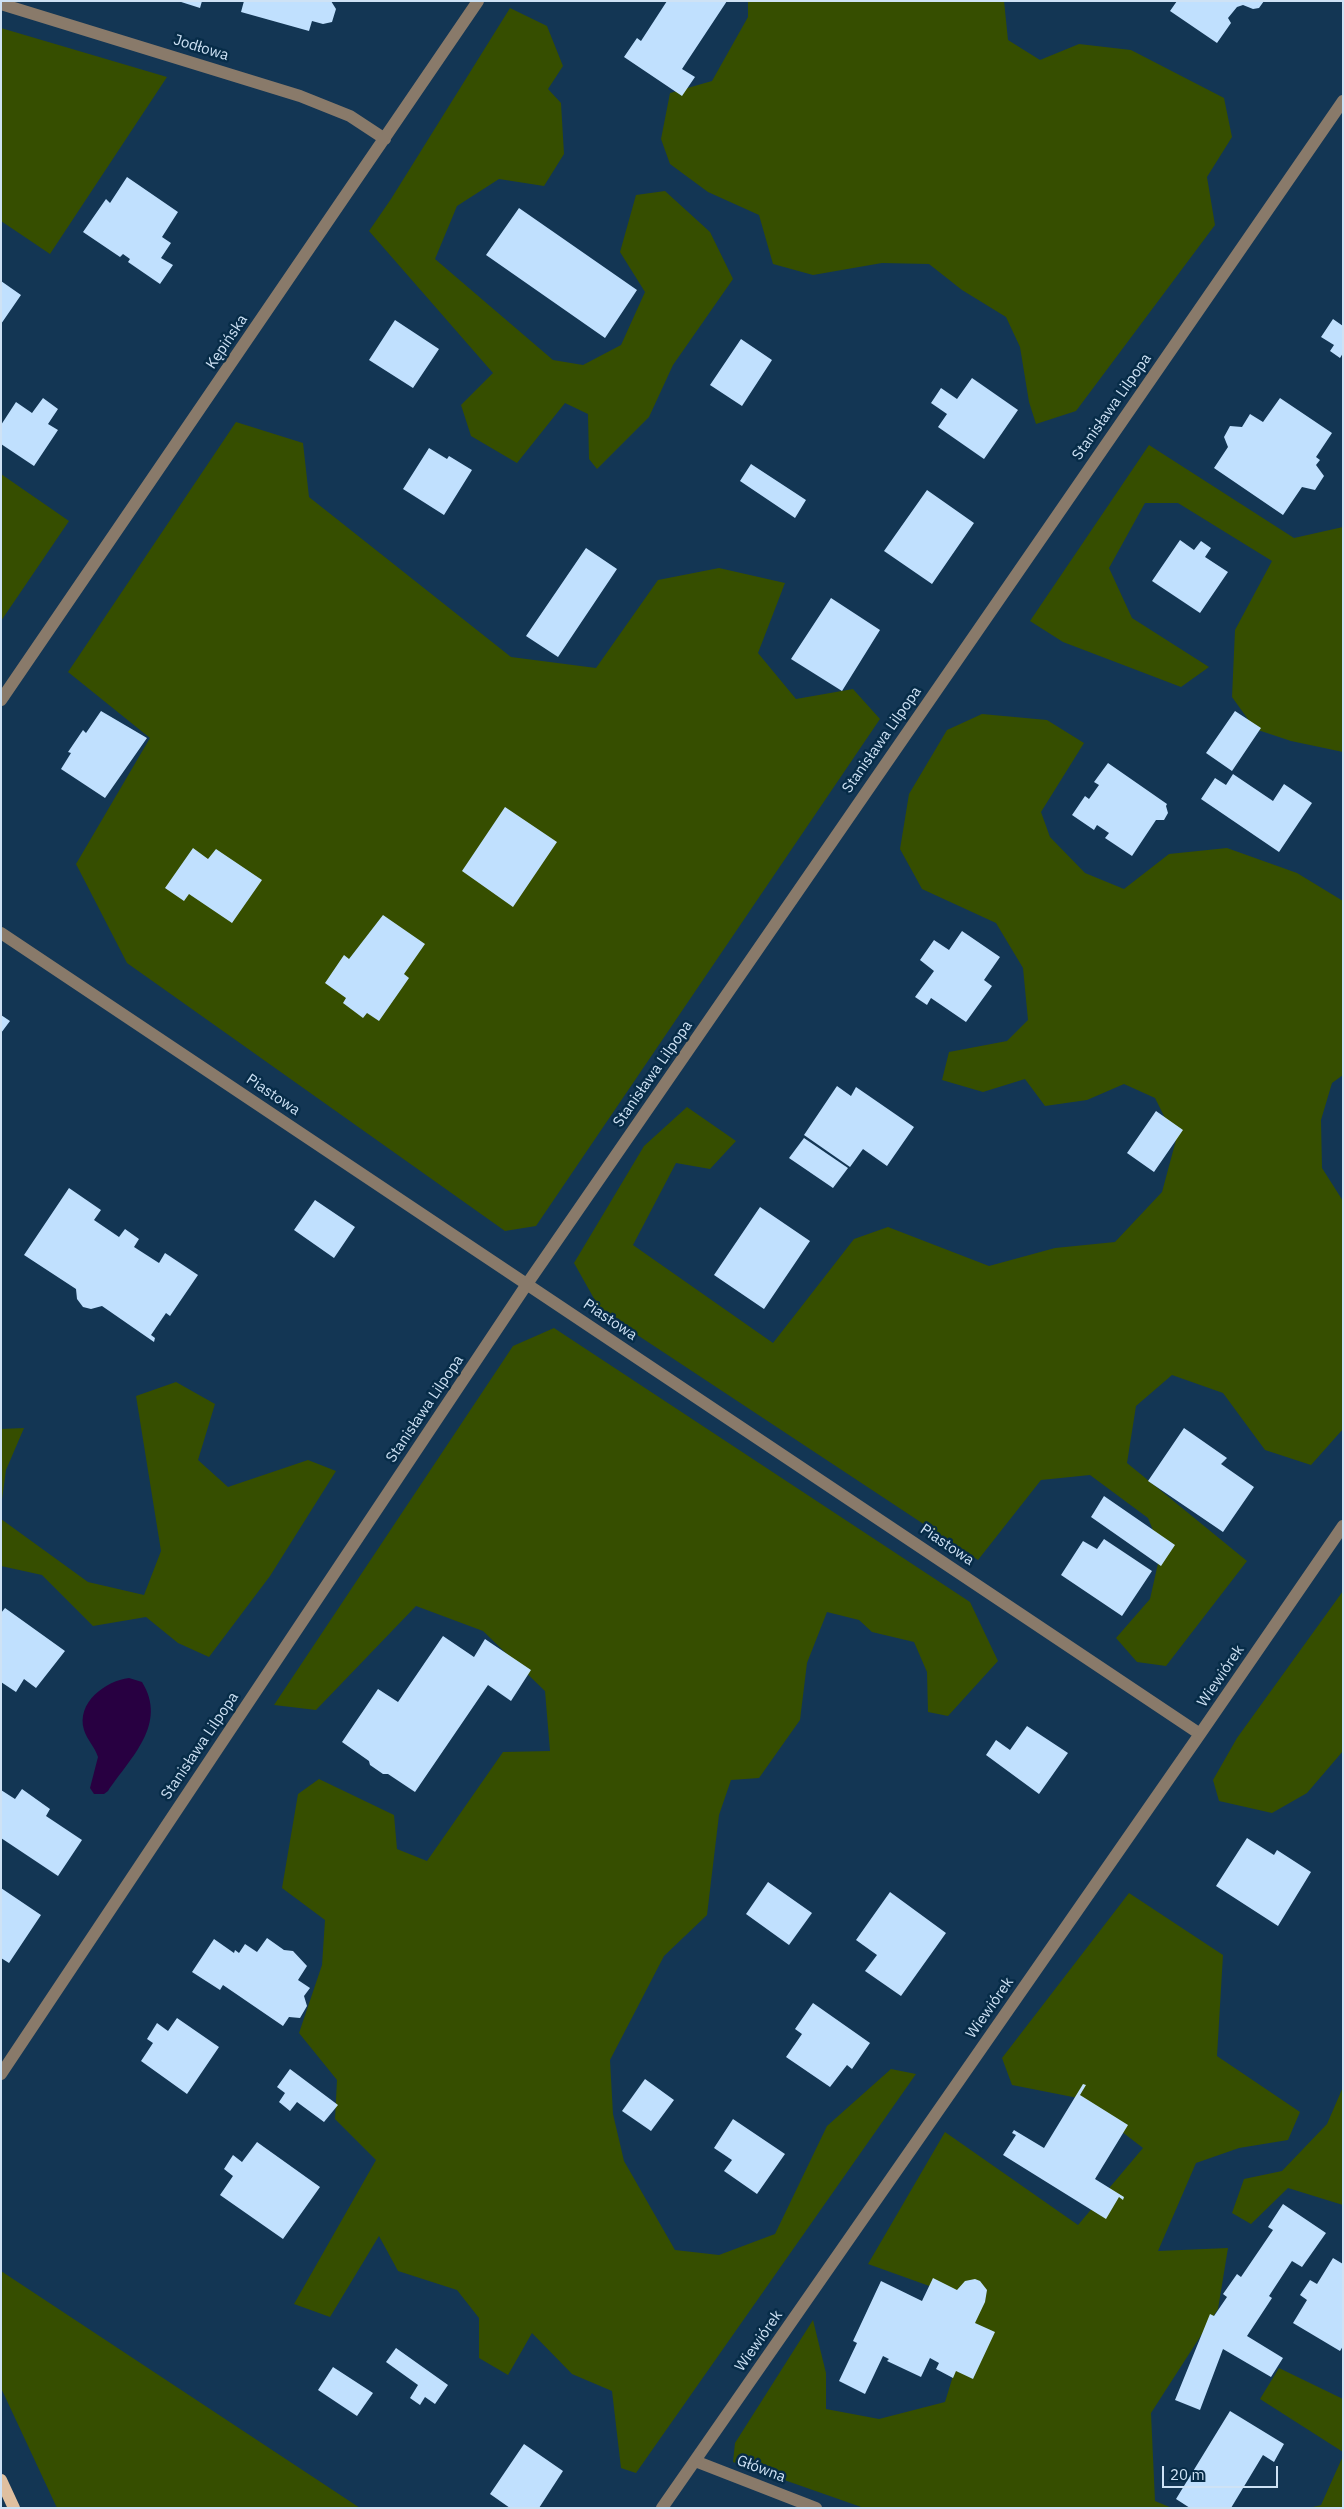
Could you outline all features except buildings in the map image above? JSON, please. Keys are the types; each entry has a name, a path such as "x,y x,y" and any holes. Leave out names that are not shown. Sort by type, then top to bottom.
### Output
{"main road":[{"path":"1,2480 14,2508"}],"street":[{"name":"Kępińska","path":"1,700 478,1"},
{"name":"Jodłowa","path":"1,4 300,96 350,116 385,138"},
{"name":"Stanisława Lilpopa","path":"1,2074 528,1284 1343,101"},
{"name":"Piastowa","path":"1,933 1200,1734"},
{"name":"Wiewiórek","path":"662,2508 1343,1526"},
{"name":"Główna","path":"695,2462 816,2508"}],"green space":[{"path":"748,1 1004,1 1008,40 1040,60 1079,44 1131,50 1224,98 1232,137 1207,177 1215,225 1076,411 1036,424 1029,402 1020,347 1006,317 962,290 929,264 882,263 813,275 773,264 759,215 708,192 670,164 661,139 670,93 712,81 748,17"},
{"path":"510,8 547,26 563,66 548,89 561,103 564,154 544,186 499,179 457,206 435,259 553,360 583,365 621,345 645,292 620,252 636,195 665,191 710,232 733,279 673,365 649,417 597,469 589,459 588,414 565,403 517,463 471,436 461,405 493,373 369,231"},
{"path":"1,28 167,77 50,254 1,221"},
{"path":"236,422 303,443 309,497 511,657 596,668 658,580 719,568 785,583 758,653 796,699 853,689 880,719 536,1226 505,1231 127,963 76,864 150,738 68,672"},
{"path":"1149,445 1294,538 1343,527 1343,752 1291,741 1255,729 1232,697 1235,630 1272,561 1178,503 1145,503 1109,568 1132,618 1209,667 1181,687 1063,642 1030,621"},
{"path":"1,474 69,521 1,621"},
{"path":"982,714 1047,720 1084,743 1041,812 1050,837 1085,873 1124,889 1169,854 1227,848 1297,873 1343,901 1343,1075 1332,1083 1321,1120 1322,1168 1343,1201 1343,1429 1311,1465 1265,1450 1223,1393 1172,1375 1136,1406 1127,1463 1247,1561 1166,1666 1137,1662 1116,1638 1150,1599 1161,1550 1148,1518 1090,1475 1041,1480 978,1560 601,1311 574,1263 644,1146 687,1107 736,1141 710,1169 676,1163 633,1245 773,1343 854,1239 888,1227 989,1266 1055,1248 1115,1242 1162,1192 1176,1140 1155,1098 1124,1084 1087,1100 1045,1106 1025,1079 983,1092 942,1080 949,1052 1007,1041 1028,1020 1023,968 996,923 922,889 900,849 909,794 947,730"},
{"path":"554,1328 970,1602 998,1661 948,1716 928,1712 927,1672 914,1642 872,1632 859,1620 827,1612 807,1663 800,1720 759,1778 731,1780 719,1815 707,1915 664,1956 610,2060 613,2114 624,2161 675,2250 719,2255 775,2234 827,2126 891,2069 916,2074 636,2473 621,2468 612,2391 572,2374 532,2333 508,2375 479,2358 479,2318 457,2290 398,2271 379,2236 330,2317 294,2304 376,2160 335,2119 337,2080 299,2033 322,1965 325,1920 282,1888 298,1794 319,1779 394,1815 397,1849 427,1861 503,1752 550,1751 545,1691 483,1631 416,1606 316,1710 274,1705 513,1346"},
{"path":"176,1382 215,1404 198,1460 228,1487 308,1460 336,1471 270,1576 209,1657 178,1643 146,1617 93,1626 42,1575 1,1566 1,1519 88,1582 144,1595 161,1551 136,1396"},
{"path":"24,1428 6,1470 1,1507 1,1429"},
{"path":"1343,1591 1343,1751 1307,1793 1272,1813 1219,1801 1213,1780 1237,1738"},
{"path":"1129,1893 1223,1955 1217,2056 1300,2112 1288,2140 1239,2148 1196,2163 1158,2251 1228,2248 1218,2309 1151,2413 1155,2501 1172,2508 864,2508 733,2462 735,2443 813,2320 826,2373 826,2409 879,2419 945,2402 967,2330 960,2297 868,2264 945,2132 1078,2225 1143,2148 1078,2098 1012,2085 1002,2058"},
{"path":"1343,2087 1343,2205 1288,2188 1251,2224 1232,2213 1244,2179 1282,2171 1327,2124"},
{"path":"1,2271 360,2508 57,2508 1,2388"},
{"path":"1279,2368 1343,2399 1343,2452 1260,2399"},
{"path":"1343,2456 1343,2508 1309,2508 1321,2505"}],"shaded area":[{"path":"129,1678 142,1682 149,1697 151,1712 149,1726 136,1753 108,1791 104,1794 94,1794 90,1788 98,1757 84,1730 84,1711 88,1702 102,1689 120,1680"}]}
